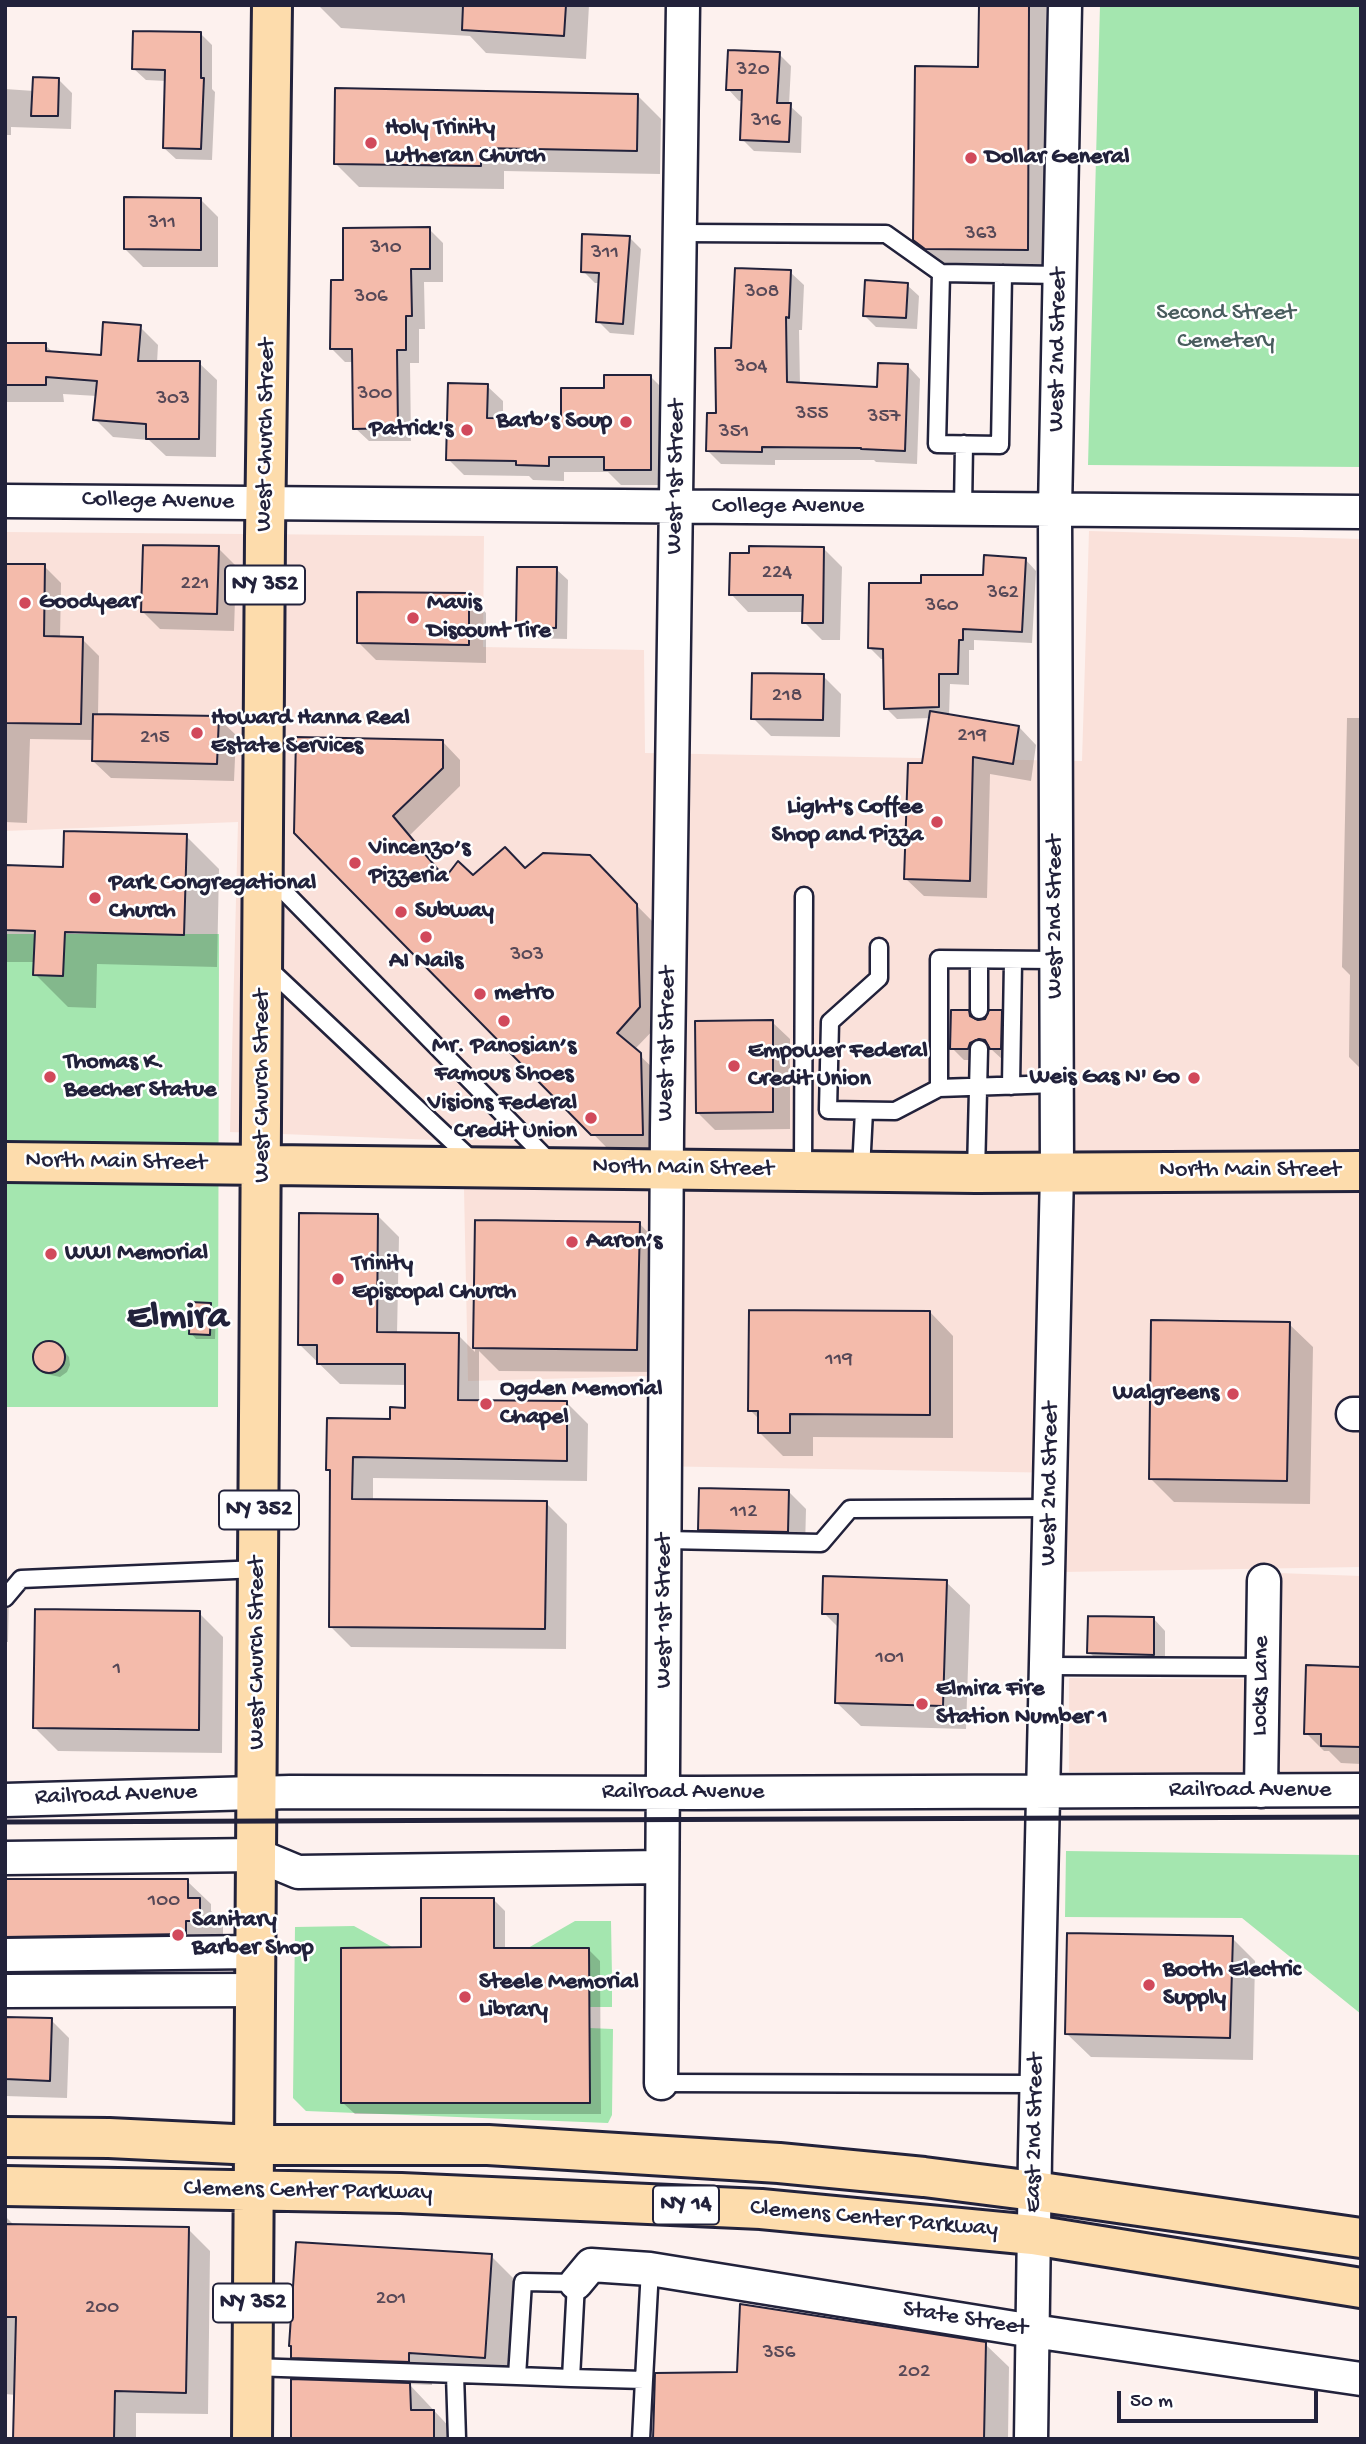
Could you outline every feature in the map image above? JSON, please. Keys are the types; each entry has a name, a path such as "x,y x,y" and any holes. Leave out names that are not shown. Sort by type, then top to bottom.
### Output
{"main road":[{"name":"West Church Street","path":"254,2167 272,5"},
{"name":"North Main Street","path":"5,1162 976,1173 1361,1171"},
{"name":"Clemens Center Parkway","path":"5,2137 109,2138 254,2167 500,2196 761,2209 1033,2235 1361,2288"},
{"name":"Clemens Center Parkway","path":"5,2186 488,2146 779,2163 1034,2191 1361,2238"},
{"name":"NY 352","path":"252,2439 254,2167"}],"street":[{"name":"West 1st Street","path":"661,2083 667,1169 683,5"},
{"name":"West 2nd Street","path":"1042,1828 1058,1172 1055,510 1065,5"},
{"name":"College Avenue","path":"5,501 1361,512"},
{"name":"Locks Lane","path":"1261,1791 1264,1581"},
{"name":"Railroad Avenue","path":"5,1800 257,1792 1361,1790"},
{"name":"East 2nd Street","path":"1031,2439 1042,1828"},
{"path":"5,1858 257,1855 298,1872 662,1867"},
{"path":"5,1955 256,1952"},
{"path":"5,1991 256,1990"},
{"name":"State Street","path":"576,2283 591,2266 650,2269 1033,2331 1361,2379"}],"lane":[{"path":"681,233 886,234 941,273 1060,275"},
{"path":"941,273 937,444 1000,445 1003,274"},
{"path":"963,509 964,444"},
{"path":"264,870 556,1168"},
{"path":"803,1170 804,896"},
{"path":"880,947 878,978 830,1022 828,1110 895,1111 939,1087 1056,1084"},
{"path":"939,1087 939,960 1056,960"},
{"path":"979,960 979,1010"},
{"path":"1011,1086 1013,961"},
{"path":"263,964 480,1167"},
{"path":"976,1173 979,1049"},
{"path":"861,1170 863,1111"},
{"path":"665,1540 821,1543 850,1509 1050,1508"},
{"path":"5,1598 21,1579 259,1569"},
{"path":"1047,1666 1263,1667"},
{"path":"661,2083 1037,2084"},
{"path":"641,2439 650,2269"},
{"path":"517,2376 523,2283 576,2283 571,2378"},
{"path":"252,2367 644,2381"},
{"path":"455,2374 457,2439"}],"shaded area":[{"path":"1089,531 1361,539 1361,1567 1062,1572 1066,1473 648,1466 651,1376 468,1381 463,1141 230,1132 238,822 5,831 5,532 484,536 483,647 644,650 645,753 1082,761"},
{"path":"1251,1572 1361,1576 1361,1774 1069,1772 1069,1678 1252,1679"}],"green space":[{"name":"Second Street Cemetery","path":"1100,5 1361,5 1361,467 1088,465"},
{"path":"5,934 219,934 218,1407 5,1407"},
{"path":"1066,1851 1361,1855 1361,2014 1242,1918 1065,1917"},
{"name":"Steele Memorial Library","path":"575,1921 611,1921 612,1977 589,1977 590,1987 612,1987 612,2007 589,2007 589,2028 613,2029 612,2115 608,2123 306,2111 293,2098 295,1927 354,1926 394,1948 528,1948"}],"building":[{"path":"463,5 566,5 564,36 462,30"},
{"name":"Dollar General","path":"979,5 1029,5 1028,250 925,249 913,240 915,66 978,67"},
{"path":"133,31 201,32 201,78 204,78 201,149 163,148 165,70 132,69"},
{"path":"728,50 780,52 777,103 791,103 789,142 740,140 742,90 726,90"},
{"path":"33,77 59,78 58,116 31,116"},
{"path":"335,88 638,94 637,151 481,148 481,166 334,164"},
{"path":"124,197 201,198 201,250 124,249"},
{"path":"430,227 430,269 411,269 412,316 406,316 406,350 397,350 398,428 353,429 352,349 330,349 331,280 343,280 343,228"},
{"path":"582,234 630,236 623,324 596,322 599,273 581,272"},
{"path":"735,268 791,270 789,318 786,317 787,382 877,387 878,363 908,364 905,451 762,447 762,452 706,451 707,413 716,413 715,348 731,348"},
{"path":"865,280 908,283 906,318 863,316"},
{"path":"103,322 141,325 138,361 200,361 199,439 146,439 146,424 93,420 97,381 46,377 46,385 5,385 5,343 46,343 46,351 101,355"},
{"path":"604,375 651,375 651,470 604,470 604,457 549,457 549,466 516,465 516,461 446,460 448,383 488,384 487,418 561,419 561,388 604,388"},
{"path":"143,545 219,546 217,614 141,612"},
{"path":"749,546 824,547 823,623 802,623 803,595 729,595 730,553 749,553"},
{"path":"984,555 1026,558 1022,632 963,629 963,640 959,640 958,674 939,674 939,707 884,709 883,649 868,648 869,583 921,583 921,575 983,575"},
{"path":"5,564 45,564 44,636 83,637 81,724 5,723"},
{"path":"517,567 557,567 556,628 516,627"},
{"name":"Mavis Discount Tire","path":"357,592 469,593 469,645 357,643"},
{"path":"752,673 824,674 823,720 751,719"},
{"path":"930,711 1019,726 1013,764 973,757 970,881 904,879 908,763 922,763"},
{"path":"93,714 219,716 217,764 92,761"},
{"path":"296,737 443,740 443,768 393,816 445,878 458,861 473,875 505,847 525,868 543,853 590,855 637,904 640,1007 617,1033 641,1053 643,1135 591,1135 294,833"},
{"name":"Park Congregational Church","path":"64,831 187,834 184,935 65,932 63,976 33,975 35,931 5,930 5,865 63,867"},
{"path":"951,1010 969,1010 970,1016 978,1020 985,1019 989,1010 1002,1010 1001,1049 990,1049 985,1040 979,1039 970,1043 968,1049 950,1049"},
{"name":"Empower Federal Credit Union","path":"773,1020 773,1112 696,1113 695,1021"},
{"path":"299,1213 378,1214 377,1332 459,1333 458,1400 567,1401 567,1461 353,1457 352,1499 547,1501 545,1629 329,1627 330,1470 326,1470 327,1418 390,1419 390,1407 405,1408 405,1364 317,1364 317,1345 298,1345"},
{"path":"475,1220 640,1222 637,1350 473,1348"},
{"path":"190,1302 211,1303 210,1335 189,1334"},
{"path":"749,1310 930,1311 930,1415 790,1414 790,1433 758,1433 758,1411 748,1411"},
{"name":"Walgreens","path":"1151,1320 1290,1322 1287,1481 1149,1479"},
{"path":"49,1341 60,1346 65,1357 60,1368 49,1373 38,1368 33,1357 38,1346"},
{"path":"699,1488 789,1490 788,1532 698,1530"},
{"path":"823,1576 947,1580 943,1706 835,1703 838,1614 822,1614"},
{"path":"35,1609 200,1611 199,1730 33,1728"},
{"path":"1088,1616 1154,1617 1154,1655 1087,1653"},
{"path":"1306,1665 1361,1667 1361,1747 1321,1746 1321,1734 1304,1734"},
{"path":"5,1879 188,1879 188,1898 200,1898 200,1921 186,1921 186,1934 5,1937"},
{"name":"Steele Memorial Library","path":"421,1898 494,1898 494,1948 589,1948 590,2103 341,2103 341,1948 421,1947"},
{"name":"Booth Electric Supply","path":"1067,1933 1233,1936 1230,2038 1065,2034"},
{"path":"5,2017 52,2018 50,2081 5,2079"},
{"path":"5,2224 189,2227 186,2393 115,2391 114,2439 13,2439 16,2317 5,2317"},
{"path":"296,2242 492,2254 485,2358 409,2353 409,2362 291,2358 289,2346"},
{"path":"740,2304 986,2342 984,2439 653,2439 655,2373 737,2372"},
{"path":"291,2379 410,2383 411,2410 434,2410 434,2439 291,2439"}],"railway":[{"path":"5,1822 1361,1817"}],"place":[{"name":"Holy Trinity Lutheran Church","path":"371,143"},
{"name":"Dollar General","path":"971,158"},
{"name":"Barb’s Soup","path":"626,422"},
{"name":"Patrick's","path":"467,430"},
{"name":"Goodyear","path":"25,603"},
{"name":"Mavis Discount Tire","path":"413,618"},
{"name":"Howard Hanna Real Estate Services","path":"197,733"},
{"name":"Light's Coffee Shop and Pizza","path":"937,822"},
{"name":"Vincenzo’s Pizzeria","path":"355,863"},
{"name":"Park Congregational Church","path":"95,898"},
{"name":"Subway","path":"401,912"},
{"name":"AI Nails","path":"426,937"},
{"name":"metro","path":"480,994"},
{"name":"Mr. Panosian’s Famous Shoes","path":"504,1021"},
{"name":"Empower Federal Credit Union","path":"734,1066"},
{"name":"Thomas K. Beecher Statue","path":"50,1077"},
{"name":"Weis Gas N' Go","path":"1194,1078"},
{"name":"Visions Federal Credit Union","path":"591,1118"},
{"name":"Aaron’s","path":"572,1242"},
{"name":"WWI Memorial","path":"51,1254"},
{"name":"Trinity Episcopal Church","path":"338,1279"},
{"name":"Walgreens","path":"1233,1394"},
{"name":"Ogden Memorial Chapel","path":"486,1404"},
{"name":"Elmira Fire Station Number 1","path":"922,1704"},
{"name":"Sanitary Barber Shop","path":"178,1935"},
{"name":"Booth Electric Supply","path":"1149,1985"},
{"name":"Steele Memorial Library","path":"465,1997"}],"district":[{"name":"Elmira","path":"178,1319"}]}
